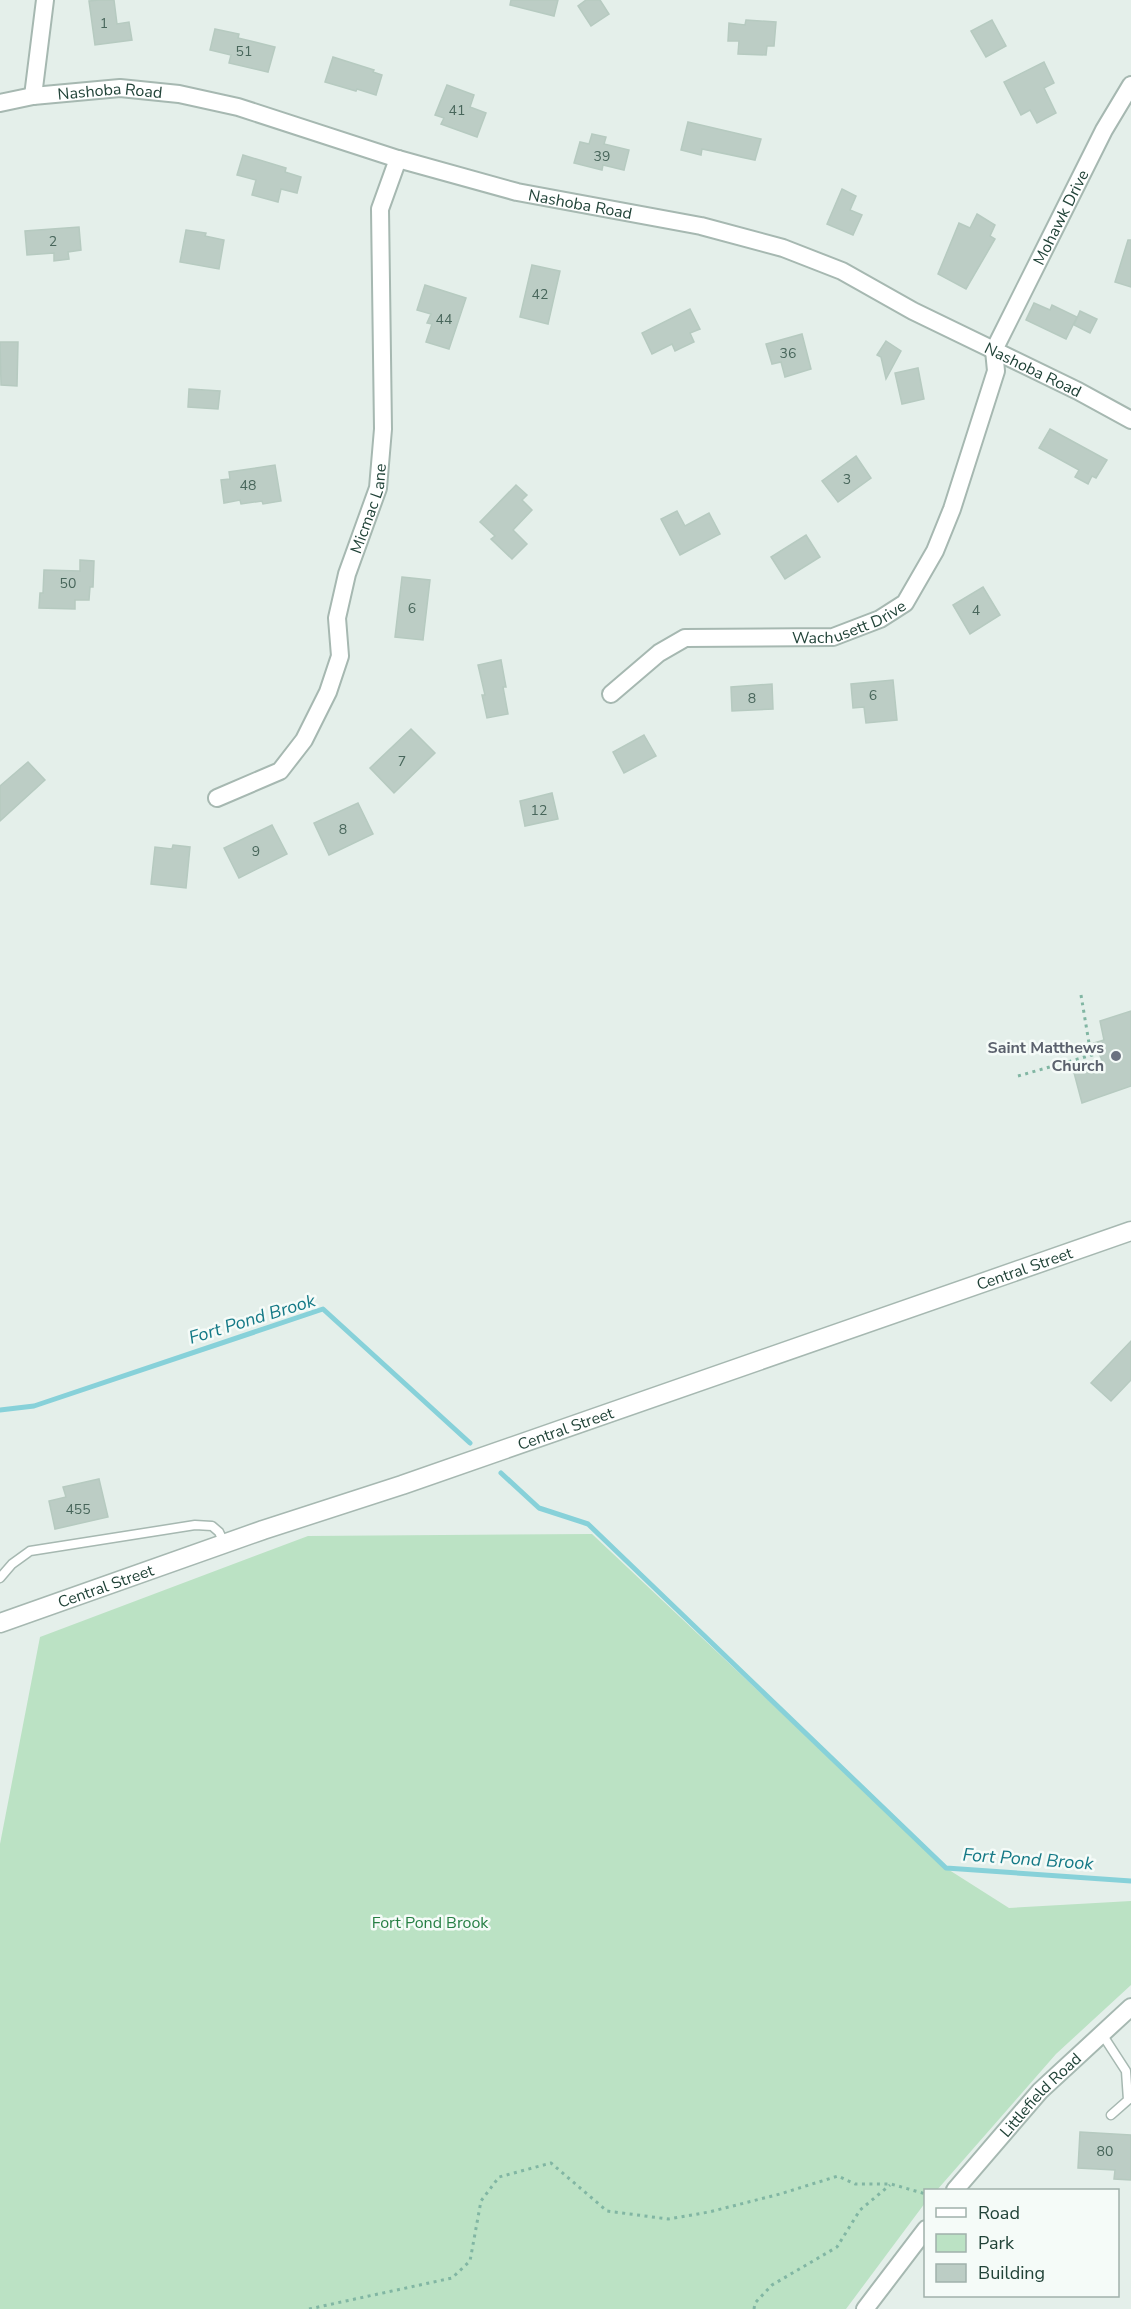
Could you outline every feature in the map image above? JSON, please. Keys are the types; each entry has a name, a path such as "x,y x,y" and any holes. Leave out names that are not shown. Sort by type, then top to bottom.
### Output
{"street":[{"path":"33,96 45,0"},
{"name":"Mohawk Drive","path":"994,350 1104,130 1131,85"},
{"name":"Nashoba Road","path":"0,102 33,96 120,88 179,94 238,107 398,159 517,192 701,226 783,248 842,271 913,311 1078,391 1131,420"},
{"name":"Micmac Lane","path":"217,798 280,771 304,740 328,692 340,656 338,618 347,574 378,488 383,429 380,209 398,159"},
{"name":"Wachusett Drive","path":"611,694 659,653 685,638 833,637 880,619 905,603 935,551 952,509 996,371 994,350"},
{"name":"Central Street","path":"0,1623 664,1395 1131,1231"},
{"name":"Littlefield Road","path":"956,2189 1040,2091 1131,2007"},
{"path":"865,2309 924,2232"}],"lane":[{"path":"0,1578 12,1564 30,1551 195,1525 212,1526 219,1532 226,1545"},
{"path":"1102,2034 1126,2071 1128,2100 1111,2115"}],"path":[{"path":"1081,995 1091,1055"},
{"path":"1018,1076 1099,1053"},
{"path":"309,2309 452,2278 470,2261 481,2201 500,2177 551,2163 607,2211 668,2219 709,2212 838,2176 855,2184 891,2184 924,2193"},
{"path":"754,2309 755,2303 772,2285 837,2247 860,2210 891,2184"}],"green space":[{"name":"Fort Pond Brook","path":"592,1534 946,1868 1009,1908 1131,1901 1131,1985 1056,2054 938,2189 924,2189 924,2204 846,2309 0,2309 0,1844 40,1637 308,1536"}],"building":[{"path":"114,0 117,24 129,22 132,40 95,45 89,1"},
{"path":"511,0 558,0 554,16 510,5"},
{"path":"586,0 600,0 609,14 591,26 578,6"},
{"path":"746,20 776,22 774,46 767,46 766,55 738,54 739,41 728,41 729,23 745,25"},
{"path":"992,20 1006,46 986,57 971,31"},
{"path":"215,29 239,34 238,38 275,47 268,72 229,63 231,55 210,50"},
{"path":"333,57 374,70 373,72 382,75 376,95 325,82"},
{"path":"1044,62 1054,83 1044,88 1056,113 1037,123 1030,110 1021,115 1004,82"},
{"path":"447,85 474,95 470,107 486,113 477,137 441,124 444,118 435,115"},
{"path":"688,122 761,139 755,160 702,149 701,155 681,150"},
{"path":"592,134 606,137 604,144 629,150 624,170 603,165 602,170 574,163 580,142 589,144"},
{"path":"243,155 286,168 285,172 301,177 297,193 281,189 278,202 252,195 256,180 237,175"},
{"path":"842,189 856,196 850,210 862,215 853,235 827,224"},
{"path":"977,214 995,225 990,236 995,239 966,289 938,274 959,223 970,228"},
{"path":"79,227 81,250 68,252 69,259 54,261 54,253 27,255 25,231"},
{"path":"186,230 206,233 205,236 224,240 219,269 180,262"},
{"path":"1128,240 1131,240 1131,287 1115,282"},
{"path":"532,265 560,271 548,324 520,317"},
{"path":"425,285 466,298 449,349 426,342 432,324 427,323 431,314 417,310"},
{"path":"1034,303 1050,310 1052,305 1077,317 1066,339 1026,320"},
{"path":"690,309 700,329 690,333 694,342 675,351 672,344 652,354 642,333"},
{"path":"1080,311 1097,319 1090,333 1074,325"},
{"path":"802,334 811,369 785,377 781,362 772,364 766,344"},
{"path":"886,341 901,351 886,379 881,357 877,355"},
{"path":"0,342 18,342 17,386 1,385"},
{"path":"918,368 924,399 902,404 895,373"},
{"path":"189,389 220,391 218,409 188,407"},
{"path":"1050,429 1107,460 1096,478 1092,476 1088,484 1075,477 1079,470 1039,448"},
{"path":"856,456 871,478 838,502 822,481"},
{"path":"275,465 281,501 241,504 240,500 224,503 221,480 230,479 229,472"},
{"path":"516,485 527,495 522,500 532,510 513,530 527,544 512,559 491,539 495,536 480,522"},
{"path":"677,511 685,526 709,513 720,534 680,555 661,519"},
{"path":"806,535 820,557 785,579 771,557"},
{"path":"80,560 94,561 93,587 90,587 89,600 75,600 75,609 39,608 40,593 43,593 44,570 80,571"},
{"path":"402,577 430,580 423,640 395,637"},
{"path":"983,587 1000,615 970,634 953,605"},
{"path":"501,660 508,714 487,718 482,695 485,695 478,665"},
{"path":"893,680 897,720 866,723 864,707 853,708 851,684"},
{"path":"772,684 773,709 732,711 731,687"},
{"path":"411,729 435,753 394,793 370,768"},
{"path":"644,735 656,756 624,773 613,752"},
{"path":"28,762 45,780 0,821 0,786"},
{"path":"552,793 558,819 525,826 520,801"},
{"path":"358,803 373,834 329,855 314,823"},
{"path":"272,825 287,854 239,878 224,848"},
{"path":"173,845 190,847 186,888 151,884 155,847 172,849"},
{"name":"Saint Matthews Church","path":"1131,1011 1131,1086 1082,1103 1073,1069 1102,1060 1094,1043 1104,1040 1100,1021"},
{"path":"1131,1341 1131,1380 1111,1401 1091,1383"},
{"path":"99,1479 108,1517 55,1529 49,1501 66,1497 63,1487"},
{"path":"1080,2132 1131,2135 1131,2180 1114,2179 1115,2170 1078,2168"}],"waterway":[{"name":"Fort Pond Brook","path":"0,1410 34,1406 323,1309 470,1443"},
{"name":"Fort Pond Brook","path":"501,1473 539,1508 588,1524 946,1868 1131,1881"}],"place":[{"name":"Saint Matthews Church","path":"1116,1056"}]}
